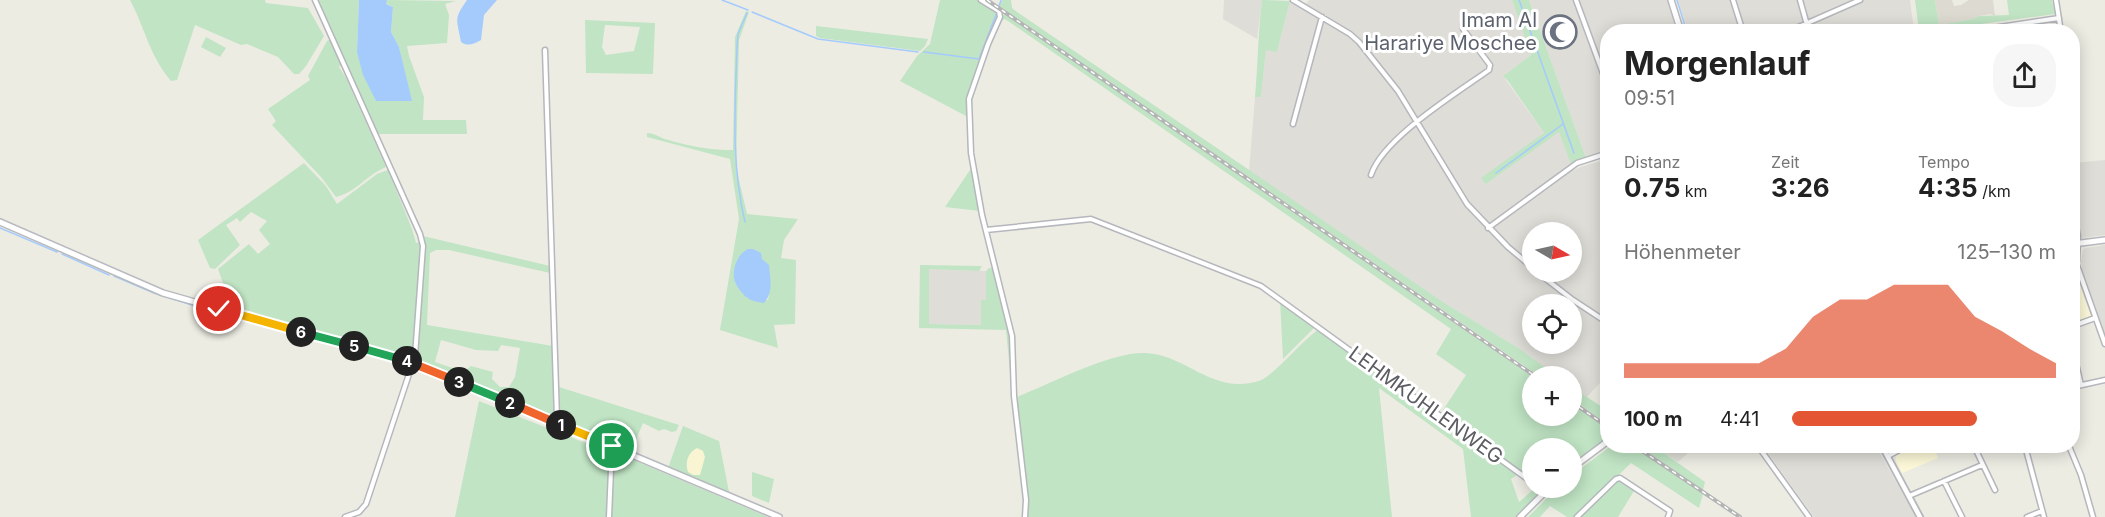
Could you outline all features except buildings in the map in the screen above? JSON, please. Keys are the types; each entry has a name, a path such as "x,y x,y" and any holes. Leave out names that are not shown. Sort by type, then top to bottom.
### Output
{"main road":[{"path":"1671,0 1678,24"},
{"path":"0,222 163,292 412,363 779,517"},
{"path":"2080,243 2105,240"},
{"path":"1582,460 1600,447"},
{"path":"1520,517 1536,498"}],"street":[{"path":"315,0 422,238 423,255 415,356 366,504 359,512 345,517"},
{"path":"981,0 999,11 1000,17 969,99 972,167 1012,336 1014,396 1026,500 1025,517"},
{"path":"1293,0 1350,34 1359,42 1398,91 1458,191 1488,228 1522,258"},
{"path":"1576,0 1600,65"},
{"path":"1733,0 1740,24"},
{"path":"1800,0 1807,24 1860,0"},
{"path":"2056,0 2060,24"},
{"path":"1293,124 1322,17"},
{"path":"2019,24 2059,18"},
{"path":"1371,174 1375,163 1418,122 1489,70 1490,65 1463,29 1463,24"},
{"path":"545,50 556,423"},
{"path":"1488,228 1577,163 1600,156"},
{"name":"LEHMKUHLENWEG","path":"986,230 1086,219 1097,221 1261,286 1522,475"},
{"path":"2080,276 2105,345"},
{"path":"1550,282 1600,318"},
{"path":"2080,323 2095,318"},
{"path":"2080,381 2081,385 2105,381"},
{"path":"609,517 612,446"},
{"path":"1763,453 1809,517"},
{"path":"1886,453 1920,517"},
{"path":"1888,456 1894,453"},
{"path":"1977,453 1995,490"},
{"path":"2027,453 2044,517"},
{"path":"2072,453 2093,517"},
{"path":"1909,496 1982,465"},
{"path":"1577,517 1616,479 1620,478 1670,511 1668,517"},
{"path":"1944,481 1962,517"},
{"path":"2027,517 2042,511"}],"shaded area":[{"path":"1224,0 1262,0 1257,39 1223,19"},
{"path":"1309,0 1512,0 1531,55 1503,76 1544,133 1486,184 1559,131 1574,170 1600,161 1600,383 1587,397 1582,394 1582,366 1543,366 1527,354 1582,354 1582,294 1522,294 1522,350 1443,302 1249,171 1255,97 1261,97 1266,49 1277,52 1290,1 1348,34 1352,31 1306,4"},
{"path":"1529,0 1667,0 1675,24 1600,24 1600,154 1586,158"},
{"path":"1678,0 1910,0 1913,24 1686,24"},
{"path":"1935,0 1952,0 1954,6 1969,0 1993,0 1995,16 1990,14 1939,24"},
{"path":"2105,160 2105,235 2082,238 2080,232 2080,162"},
{"path":"2105,245 2105,337 2083,279 2081,261 2085,248"},
{"path":"929,269 986,271 986,301 981,301 982,325 929,324"},
{"path":"2080,286 2092,319 2080,323"},
{"path":"1664,453 1688,453 1678,462"},
{"path":"1768,453 1880,453 1916,517 1814,517"},
{"path":"1900,453 1936,453 1938,458 1902,473 1896,461 1896,455"}],"green space":[{"path":"130,0 265,0 266,3 308,8 324,36 306,66 299,74 294,74 278,57 247,44 241,45 195,25 177,80 171,81 157,61"},
{"path":"317,0 359,0 357,52 376,101 411,101 399,47 391,32 393,7 385,3 387,0 456,1 445,4 449,15 447,43 407,46 424,97 423,120 466,120 467,134 377,134"},
{"path":"940,0 979,0 998,13 968,96 966,116 900,81 917,56 930,44"},
{"path":"1002,0 1011,0 1012,8 1017,12 1443,302 1543,366 1524,366 999,6"},
{"path":"1262,0 1290,1 1277,52 1266,50 1261,97 1255,97 1260,24"},
{"path":"1512,0 1529,0 1586,158 1571,164 1559,132 1486,184 1481,178 1544,133 1503,76 1531,55"},
{"path":"1915,0 1935,0 1939,24 1918,24"},
{"path":"2007,0 2052,0 2055,14 1982,24 1945,24 1979,16 2009,15"},
{"path":"746,11 749,12 739,40 736,167 747,214 798,219 784,240 781,258 796,260 795,324 774,325 778,348 720,330 739,219 730,159 647,137 647,133 650,133 690,145 717,150 733,150 735,37","holes":["762,259 768,269 770,279 768,300 747,298 735,283 734,269"]},
{"path":"1004,13 1522,369 1522,426 1582,426 1582,411 1600,423 1600,443 1582,458 1582,438 1522,438 1522,473 1441,413 1466,375 1436,354 1451,329 1004,19 1002,21"},
{"path":"585,20 655,23 653,74 586,73","holes":["605,25 640,27 634,51 606,55 602,47"]},
{"path":"816,26 928,39 920,51 820,38 816,36"},
{"path":"206,37 226,48 220,57 201,47"},
{"path":"331,39 341,64 339,67 386,167 349,192 336,197 321,177 272,125 276,121 268,109 310,80 308,76 327,41"},
{"path":"304,163 326,186 337,204 377,174 388,170 416,243 421,242 412,361 222,306 216,290 224,286 218,269 249,244 258,254 270,244 259,230 267,221 251,212 240,222 237,218 226,225 240,245 215,269 210,268 198,240"},
{"path":"971,168 980,211 945,207 970,170"},
{"path":"423,236 550,266 550,273 449,250 436,250 430,253 427,325 553,346 556,414 554,419 416,362 424,255","holes":["441,340 476,350 498,351 501,345 520,348 515,377 509,387 500,387 492,379 493,372 471,366 464,372 435,362"]},
{"path":"920,265 982,266 979,271 929,269 929,324 981,325 981,300 986,300 986,271 993,268 1012,342 1012,392 1006,330 919,328"},
{"path":"1280,300 1315,327 1283,359"},
{"path":"1318,330 1517,475 1511,479 1519,502 1524,498 1535,498 1518,517 1471,517 1463,449 1379,388 1392,517 1026,517 1028,505 1017,399 1019,396 1100,362 1116,357 1146,353 1161,355 1227,383 1242,384 1259,381 1272,373"},
{"path":"559,387 679,425 676,431 672,432 664,429 659,431 643,423 631,452 561,423"},
{"path":"1582,394 1600,406 1600,418 1582,406"},
{"path":"479,401 593,446 598,445 609,449 607,517 455,517"},
{"path":"683,426 719,441 729,492 668,468"},
{"path":"612,451 747,508 768,517 611,517"},
{"path":"1602,453 1643,453 1703,494 1699,508 1631,463 1575,517 1567,517 1550,506 1540,517 1528,517 1547,498 1582,498 1582,468"},
{"path":"1649,453 1664,453 1705,482 1703,490"},
{"path":"752,472 774,479 769,503 752,496"},
{"path":"1617,480 1634,491 1618,517 1580,517"}],"sand":[{"path":"697,448 703,451 705,457 700,475 693,475 688,472 687,462 689,455"}],"water":[{"path":"359,0 387,0 386,4 393,7 391,32 399,47 412,101 376,101 363,75 357,52"},
{"path":"467,0 497,0 484,15 481,40 469,45 461,42 457,24 458,16"},
{"path":"748,249 761,253 762,259 769,265 770,290 764,303 746,297 735,282 736,263"}],"waterway":[{"path":"722,0 748,10"},
{"path":"999,6 1001,0"},
{"path":"1519,0 1574,153"},
{"path":"1677,0 1684,24"},
{"path":"752,12 818,39 918,52"},
{"path":"924,52 979,59 997,12"},
{"path":"745,222 736,157 735,113 738,34 747,13"},
{"path":"1496,173 1563,124"},
{"path":"0,228 57,252"},
{"path":"62,254 109,275"},
{"path":"114,276 154,293 211,311"},
{"path":"215,311 245,321"}],"railway":[{"path":"987,0 1522,367"},
{"path":"1582,409 1600,421"},
{"path":"1645,453 1740,517"}],"place":[{"name":"Imam Al Harariye Moschee","path":"1560,32"}],"route":[{"path":"219,309 412,363 612,446"}]}
